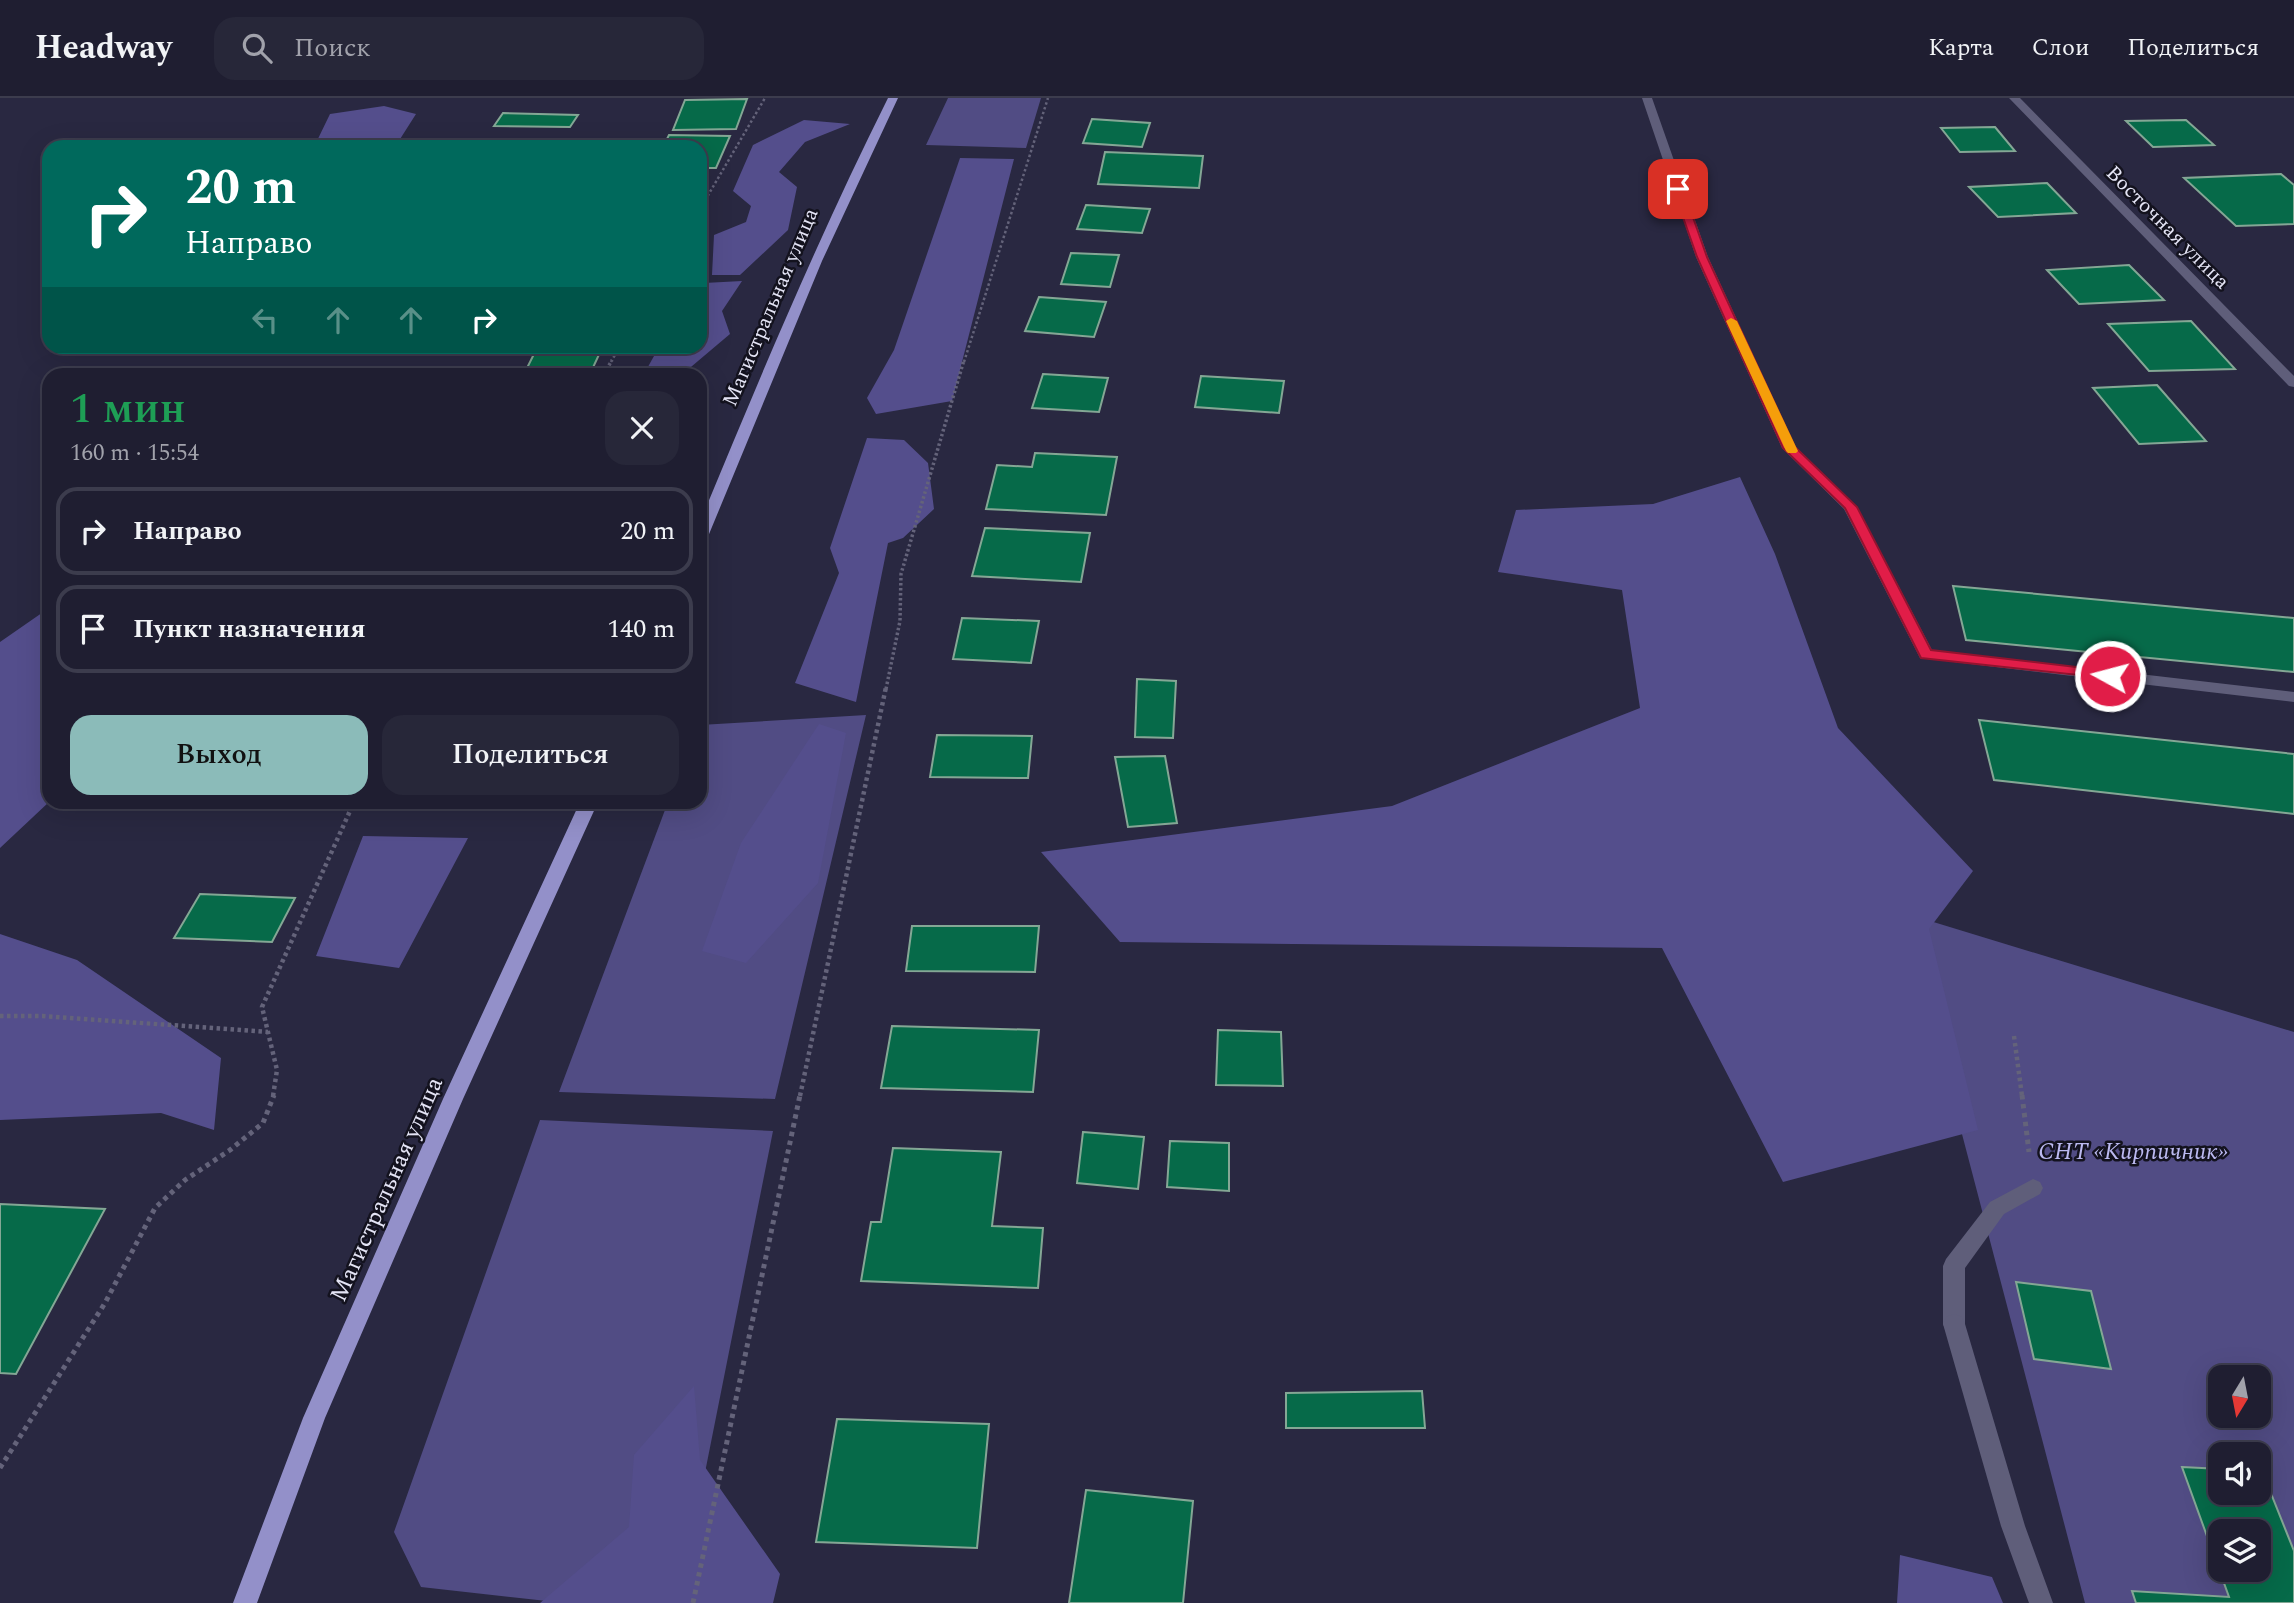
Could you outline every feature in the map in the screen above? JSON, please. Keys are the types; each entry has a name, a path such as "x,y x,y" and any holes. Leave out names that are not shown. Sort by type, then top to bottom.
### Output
{"main road":[{"name":"Магистральная улица","path":"707,522 781,340 858,166 893,98"},
{"name":"Магистральная улица","path":"245,1603 314,1418 453,1099 586,809"}],"street":[{"path":"1647,98 1702,257 1789,448 1850,507 1926,654 2294,697"},
{"name":"Восточная улица","path":"2014,98 2294,383"},
{"path":"2033,1188 1997,1208 1954,1266 1954,1324 2013,1525 2040,1603"}],"path":[{"path":"707,197 765,98"},
{"path":"692,1603 900,621 901,574 967,347 1048,98"},
{"path":"0,1468 105,1303 155,1208 185,1180 230,1150 263,1123 273,1100 277,1070 262,1007 352,809"},
{"path":"0,1016 43,1016 268,1032"},
{"path":"2014,1037 2033,1188"}],"green space":[{"path":"948,98 1041,98 1026,148 926,145"},
{"path":"866,715 775,1099 559,1092 665,809 707,809 707,725"},
{"name":"СНТ «Кирпичник»","path":"1904,913 2294,1032 2294,1603 2085,1603"},
{"path":"540,1120 773,1131 679,1603 565,1603 421,1587 394,1532"}],"shaded area":[{"path":"384,106 416,114 399,140 317,140 330,114"},
{"path":"804,120 850,124 805,142 779,172 797,187 788,230 740,275 712,275 714,235 746,222 751,206 733,191 753,145"},
{"path":"960,158 1014,159 952,401 876,414 867,398 894,350"},
{"path":"742,281 722,311 730,334 707,353 707,283"},
{"path":"655,354 706,354 690,368 647,368"},
{"path":"867,438 904,440 928,463 934,509 903,538 888,543 856,702 795,683 839,573 830,548"},
{"path":"1740,477 1775,554 1838,728 1973,871 1929,929 1978,1130 1783,1182 1662,948 1120,942 1041,852 1392,806 1640,708 1622,590 1498,572 1516,510 1653,504"},
{"path":"42,613 42,809 0,848 0,642"},
{"path":"819,724 846,733 818,883 746,963 702,951 741,843"},
{"path":"363,836 468,838 399,968 316,956"},
{"path":"0,934 77,960 221,1058 214,1130 161,1113 0,1120"},
{"path":"694,1386 700,1460 780,1574 773,1603 540,1603 629,1527 634,1455"},
{"path":"1900,1555 1992,1577 2003,1603 1897,1603"}],"building":[{"path":"747,99 736,129 673,130 685,100"},
{"path":"503,113 578,115 570,127 494,126"},
{"path":"1092,119 1150,123 1142,147 1083,143"},
{"path":"2186,120 2214,145 2153,147 2126,121"},
{"path":"1995,127 2015,151 1960,152 1941,128"},
{"path":"669,135 730,136 716,168 707,168 707,140 666,140"},
{"path":"1105,152 1203,156 1199,188 1098,184"},
{"path":"2281,174 2294,185 2294,224 2236,226 2184,178"},
{"path":"2047,183 2076,213 1998,217 1969,187"},
{"path":"1086,205 1150,209 1142,233 1077,229"},
{"path":"1071,253 1119,255 1110,287 1061,284"},
{"path":"2129,265 2164,300 2079,304 2047,270"},
{"path":"1039,297 1106,302 1094,337 1025,331"},
{"path":"2191,321 2235,369 2149,371 2108,324"},
{"path":"534,354 599,354 593,368 527,368"},
{"path":"1043,374 1108,378 1099,412 1032,408"},
{"path":"1201,376 1284,381 1279,413 1195,407"},
{"path":"2157,385 2206,441 2139,444 2093,388"},
{"path":"1035,453 1117,457 1106,515 986,509 997,465 1032,467"},
{"path":"985,528 1090,533 1081,582 972,576"},
{"path":"1953,586 2294,618 2294,672 1966,640"},
{"path":"962,618 1039,621 1031,663 953,659"},
{"path":"1137,679 1176,681 1173,738 1135,737"},
{"path":"1979,720 2294,754 2294,814 1994,780"},
{"path":"937,735 1032,736 1028,778 930,777"},
{"path":"1165,756 1177,823 1128,827 1115,757"},
{"path":"200,894 295,898 272,942 174,938"},
{"path":"912,926 1039,926 1035,972 906,971"},
{"path":"892,1026 1039,1030 1033,1092 881,1088"},
{"path":"1218,1030 1281,1032 1283,1086 1216,1085"},
{"path":"1083,1132 1144,1137 1138,1189 1077,1183"},
{"path":"1170,1141 1229,1143 1229,1191 1167,1187"},
{"path":"893,1148 1001,1152 992,1226 1043,1228 1038,1288 861,1281 871,1222 881,1222"},
{"path":"0,1204 105,1209 16,1374 0,1373"},
{"path":"2016,1282 2091,1291 2111,1369 2034,1359"},
{"path":"1422,1391 1425,1428 1286,1428 1286,1393"},
{"path":"837,1419 989,1424 977,1548 816,1542"},
{"path":"2182,1467 2208,1468 2208,1505 2271,1505 2271,1494 2294,1551 2294,1603 2136,1603 2132,1591 2229,1597 2224,1582 2271,1582 2271,1519 2208,1519 2208,1539"},
{"path":"1086,1490 1193,1501 1183,1603 1069,1603"}],"slow traffic":[{"path":"1731,321 1792,451"}],"route":[{"path":"1678,189 1702,257 1789,448 1850,507 1926,654 2110,676"}]}
